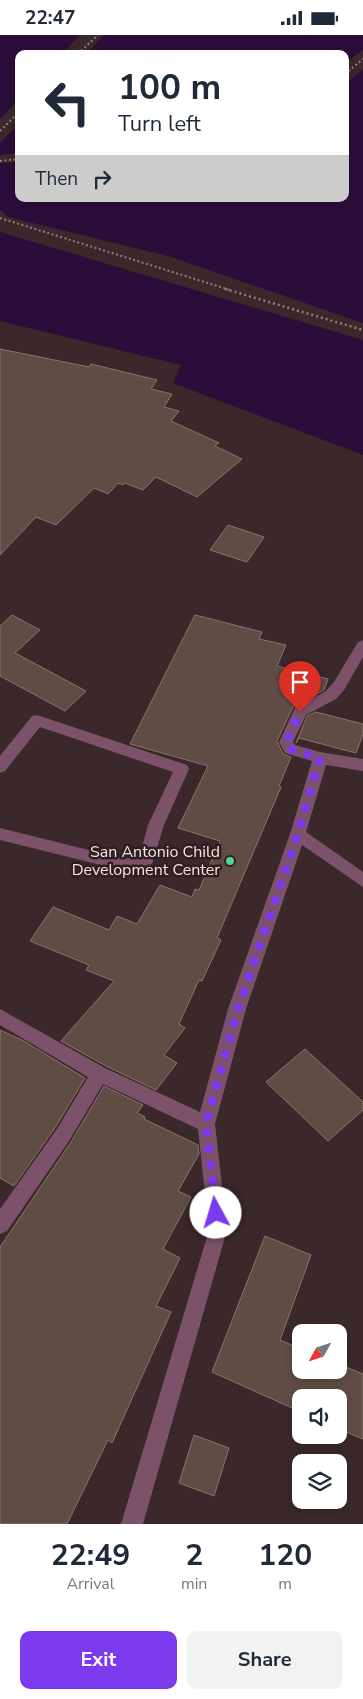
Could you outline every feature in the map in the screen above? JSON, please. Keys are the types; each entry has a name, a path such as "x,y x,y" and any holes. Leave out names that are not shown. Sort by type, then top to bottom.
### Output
{"street":[{"path":"363,645 331,695 300,712 286,742 290,749 320,758 363,765"},
{"path":"0,767 37,720 182,769 156,825 146,860 125,865 0,834"},
{"path":"132,1524 218,1230 206,1123 238,1009 298,834 320,758"},
{"path":"298,834 363,881"},
{"path":"0,1016 100,1074 206,1123"},
{"path":"0,1225 63,1135 100,1074"}],"path":[{"path":"82,50 98,35"},
{"path":"349,71 363,59"},
{"path":"0,131 15,116"},
{"path":"0,161 15,159"},
{"path":"0,218 87,247 363,330"}],"shaded area":[{"path":"0,35 80,35 66,50 15,50 15,103 0,119"},
{"path":"104,35 363,35 363,50 349,60 349,50 90,50"},
{"path":"363,69 363,323 168,256 8,217 0,210 0,163 15,162 15,202 349,202 349,81"},
{"path":"15,127 15,153 0,155 0,143"},
{"path":"0,232 363,340 363,455 173,383 181,365 0,321"}],"building":[{"path":"0,349 89,367 91,364 157,380 151,389 172,394 164,407 179,411 171,421 219,443 215,446 242,459 197,497 156,477 143,490 125,483 123,485 118,483 108,494 94,488 56,525 36,517 0,555"},
{"path":"228,525 264,537 247,562 210,550"},
{"path":"12,615 40,630 15,653 86,691 65,711 0,676 0,626"},
{"path":"195,615 262,632 259,639 286,645 277,666 328,679 324,690 293,707 277,741 283,754 291,757 279,786 281,787 217,938 221,940 202,981 199,980 179,1024 185,1028 164,1055 177,1063 156,1090 106,1066 61,1041 114,981 86,970 89,965 30,941 53,907 109,930 117,916 137,924 160,885 192,897 195,889 199,890 220,841 178,828 208,766 130,744"},
{"path":"316,712 363,724 363,734 356,753 299,738 296,743 307,716"},
{"path":"0,1030 24,1041 85,1078 55,1128 14,1186 0,1178"},
{"path":"305,1049 363,1102 363,1110 328,1141 266,1082"},
{"path":"104,1086 143,1105 137,1113 145,1117 144,1119 198,1145 199,1154 178,1191 191,1197 163,1249 180,1258 156,1306 171,1312 112,1443 108,1440 67,1524 0,1524 0,1247 71,1142"},
{"path":"265,1236 311,1255 280,1340 292,1345 292,1379 348,1379 348,1368 363,1374 363,1439 347,1432 347,1389 292,1389 292,1408 212,1372"},
{"path":"194,1435 229,1448 214,1496 179,1483"}],"place":[{"name":"San Antonio Child Development Center","path":"230,861"}],"route":[{"path":"216,1213 206,1123 238,1009 298,834 320,758 290,749 286,742 300,712"}]}
